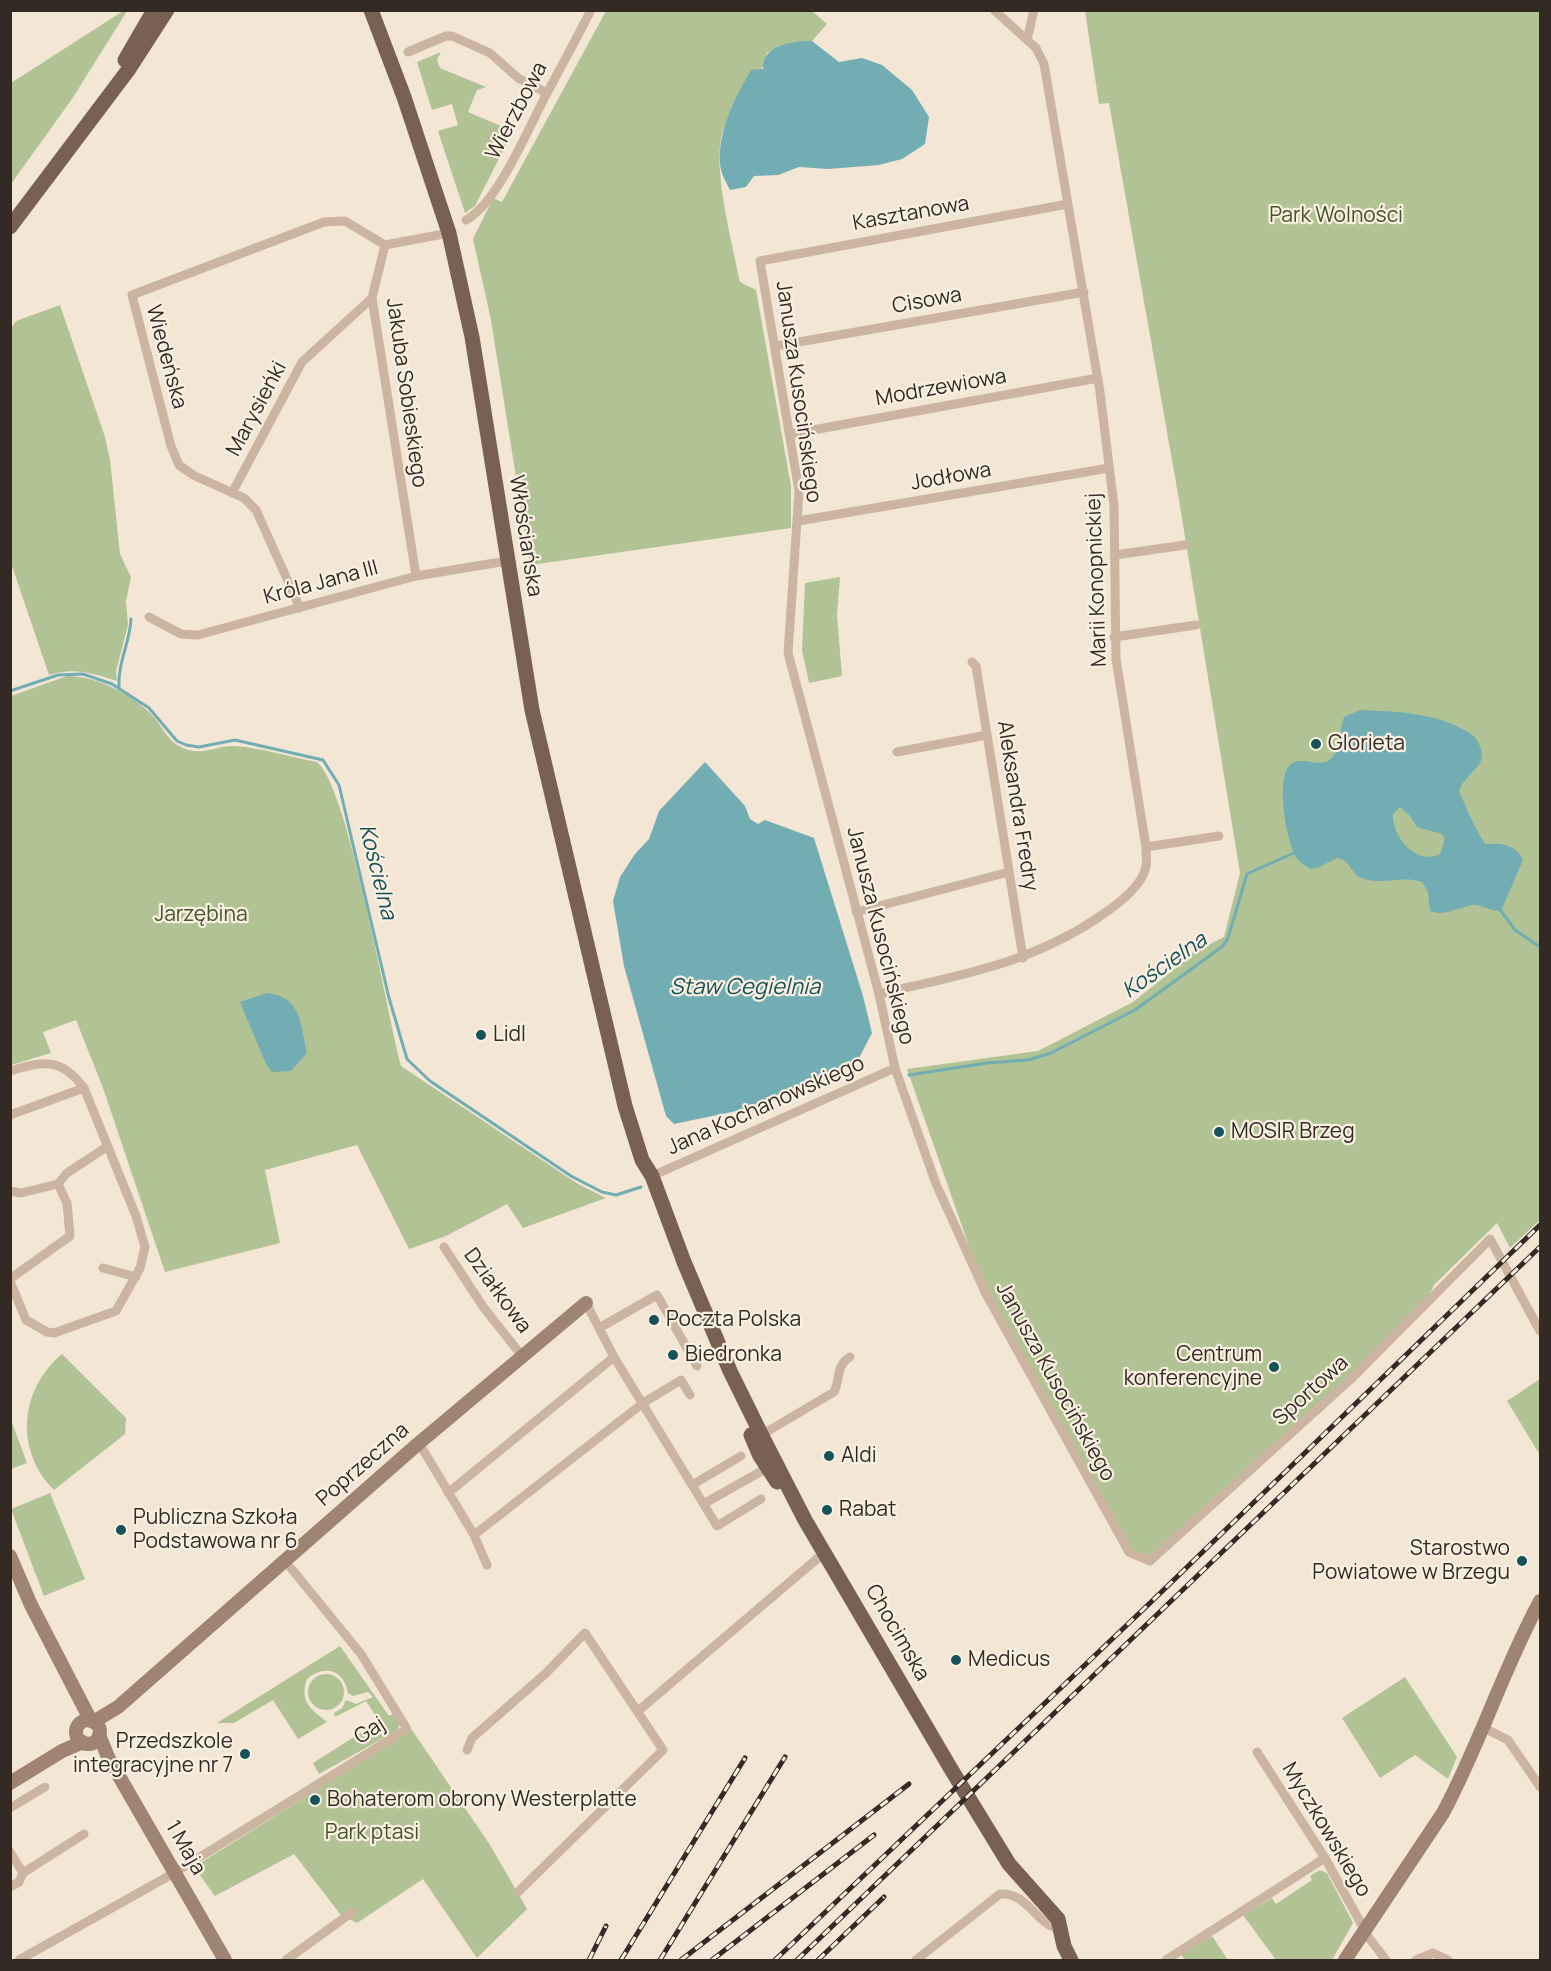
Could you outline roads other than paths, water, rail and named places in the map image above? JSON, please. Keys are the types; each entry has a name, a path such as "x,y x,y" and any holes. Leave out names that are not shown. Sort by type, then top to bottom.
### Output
{"main road":[{"path":"99,105 154,10"},
{"path":"10,227 99,105 129,69 167,10"},
{"name":"Włościańska","path":"371,10 449,233 472,337 507,561 540,747 620,1075 650,1157 652,1176 684,1262"},
{"name":"Chocimska","path":"684,1262 691,1292 713,1356 758,1438 973,1806 1009,1864 1052,1910 1062,1929"},
{"name":"Chocimska","path":"758,1438 767,1468 806,1520"},
{"path":"1062,1929 1064,1946 1071,1960"},
{"path":"1062,1929 1073,1941 1083,1960"}],"street":[{"name":"Wierzbowa","path":"466,220 476,215 499,182 591,10"},
{"name":"Marii Konopnickiej","path":"879,994 1023,958 1072,934 1130,894 1146,866 1146,847 1114,637 1115,555 1109,468 1098,378 1044,64 1041,55 1028,40 994,10"},
{"path":"1028,40 1034,10"},
{"path":"408,52 446,36 452,36 490,54 518,78 547,93"},
{"name":"Kasztanowa","path":"760,261 1068,204"},
{"name":"Wiedeńska","path":"300,608 256,510 244,498 193,475 179,465 171,446 132,295 324,222 345,221 385,245"},
{"path":"385,245 449,233"},
{"name":"Jakuba Sobieskiego","path":"385,245 372,298 416,576"},
{"name":"Janusza Kusocińskiego","path":"760,261 799,492 788,653 879,994 895,1068 936,1184 985,1292 1129,1552 1150,1561"},
{"name":"Cisowa","path":"776,346 1084,292"},
{"name":"Marysieńki","path":"232,493 302,362 372,298"},
{"name":"Modrzewiowa","path":"791,434 1098,378"},
{"name":"Jodłowa","path":"798,521 1109,468"},
{"path":"1115,555 1185,545"},
{"name":"Króla Jana III","path":"149,617 181,634 198,635 416,576 507,561"},
{"path":"1114,637 1196,625"},
{"name":"Aleksandra Fredry","path":"972,662 976,666 1023,958"},
{"path":"897,752 987,735"},
{"path":"1146,847 1219,836"},
{"path":"856,912 1009,873"},
{"path":"10,1071 39,1062 49,1063 69,1073 84,1088 136,1216 144,1247 144,1257 136,1277 116,1311 63,1332 47,1332 26,1320 15,1309 10,1280 70,1236 67,1203 58,1184"},
{"name":"Jana Kochanowskiego","path":"652,1176 895,1068"},
{"path":"10,1115 84,1088"},
{"path":"10,1191 21,1193 58,1184 67,1173 108,1146"},
{"name":"Sportowa","path":"1150,1561 1351,1379 1490,1239 1540,1331"},
{"name":"Działkowa","path":"444,1247 484,1308 522,1356"},
{"path":"103,1268 136,1277"},
{"path":"599,1328 657,1295 697,1366"},
{"path":"586,1304 614,1357 717,1526 761,1499"},
{"name":"Poprzeczna","path":"10,1783 62,1751 117,1708 419,1443 586,1304"},
{"path":"448,1493 614,1357"},
{"path":"758,1438 834,1392 843,1361 850,1357"},
{"path":"474,1535 643,1403 681,1380 690,1395"},
{"path":"419,1443 474,1535 487,1565"},
{"path":"692,1485 741,1456"},
{"path":"705,1503 767,1468"},
{"path":"638,1711 825,1551"},
{"name":"1 Maja","path":"10,1556 31,1605 78,1699 89,1731 108,1757 225,1960"},
{"name":"Gaj","path":"174,1873 407,1729 361,1654 286,1562"},
{"path":"1345,1960 1443,1813 1524,1631 1540,1601"},
{"path":"467,1750 472,1738 545,1674 585,1633 663,1750 518,1892"},
{"path":"1482,1727 1508,1740 1540,1787"},
{"name":"Myczkowskiego","path":"1257,1752 1325,1858 1369,1938 1386,1960"},
{"path":"10,1808 45,1787"},
{"path":"10,1887 19,1882 23,1873 84,1834"},
{"path":"10,1852 23,1873"},
{"path":"1166,1960 1325,1858"},
{"path":"19,1960 174,1873"},
{"path":"916,1960 1000,1894 1017,1897 1047,1925 1062,1929"},
{"path":"286,1960 351,1913"},
{"path":"1416,1960 1433,1953 1448,1960"}],"water":[{"path":"812,41 839,62 862,58 882,65 912,90 929,117 925,144 902,159 879,165 828,169 799,167 778,175 754,176 746,187 730,190 720,166 722,138 734,103 751,70 763,69 767,54 780,46"},
{"path":"1360,710 1420,715 1448,723 1475,737 1482,755 1481,761 1459,791 1485,844 1502,844 1512,848 1523,860 1501,911 1473,905 1436,913 1430,911 1428,892 1422,882 1414,880 1377,881 1361,878 1345,861 1337,858 1310,869 1297,859 1289,838 1284,811 1285,774 1294,762 1319,763 1331,759 1338,744 1344,717","holes":["1400,807 1417,827 1442,834 1445,839 1440,854 1431,857 1422,856 1414,853 1401,840 1393,814"]},
{"name":"Staw Cegielnia","path":"705,762 745,806 750,819 758,824 765,820 814,838 863,996 872,1033 859,1058 843,1068 741,1110 674,1124 666,1116 624,966 613,901 620,877 635,854 649,839 659,811"},
{"path":"267,993 287,1000 298,1014 307,1053 291,1071 272,1072 266,1064 240,1002"}],"waterway":[{"path":"119,689 120,671 131,619"},
{"name":"Kościelna","path":"10,691 58,675 83,674 112,684 149,708 177,741 186,745 199,747 235,740 323,760 339,785 389,998 407,1059 430,1081 571,1176 602,1192 616,1195 641,1187"},
{"name":"Kościelna","path":"909,1075 987,1063 1028,1060 1051,1053 1135,1010 1223,946 1228,938 1247,874 1296,852"},
{"name":"Kościelna","path":"1499,908 1515,930 1540,947"}],"railway":[{"path":"775,1960 1150,1603 1540,1225"},
{"path":"797,1960 1540,1247"},
{"path":"660,1960 785,1757"},
{"path":"621,1960 745,1758"},
{"path":"681,1960 909,1784"},
{"path":"712,1960 874,1835"},
{"path":"818,1960 884,1897"},
{"path":"589,1960 606,1926"}],"place":[{"name":"Glorieta","path":"1316,744"},
{"name":"Lidl","path":"481,1035"},
{"name":"MOSIR Brzeg","path":"1219,1132"},
{"name":"Poczta Polska","path":"654,1320"},
{"name":"Biedronka","path":"673,1355"},
{"name":"Centrum konferencyjne","path":"1274,1367"},
{"name":"Aldi","path":"829,1456"},
{"name":"Rabat","path":"827,1510"},
{"name":"Publiczna Szkoła Podstawowa nr 6","path":"121,1530"},
{"name":"Starostwo Powiatowe w Brzegu","path":"1522,1561"},
{"name":"Medicus","path":"956,1660"},
{"name":"Przedszkole integracyjne nr 7","path":"245,1754"},
{"name":"Bohaterom obrony Westerplatte","path":"315,1800"}],"park label":[{"name":"Park Wolności","path":"1336,216"},
{"name":"Jarzębina","path":"201,915"},
{"name":"Park ptasi","path":"372,1833"}]}
